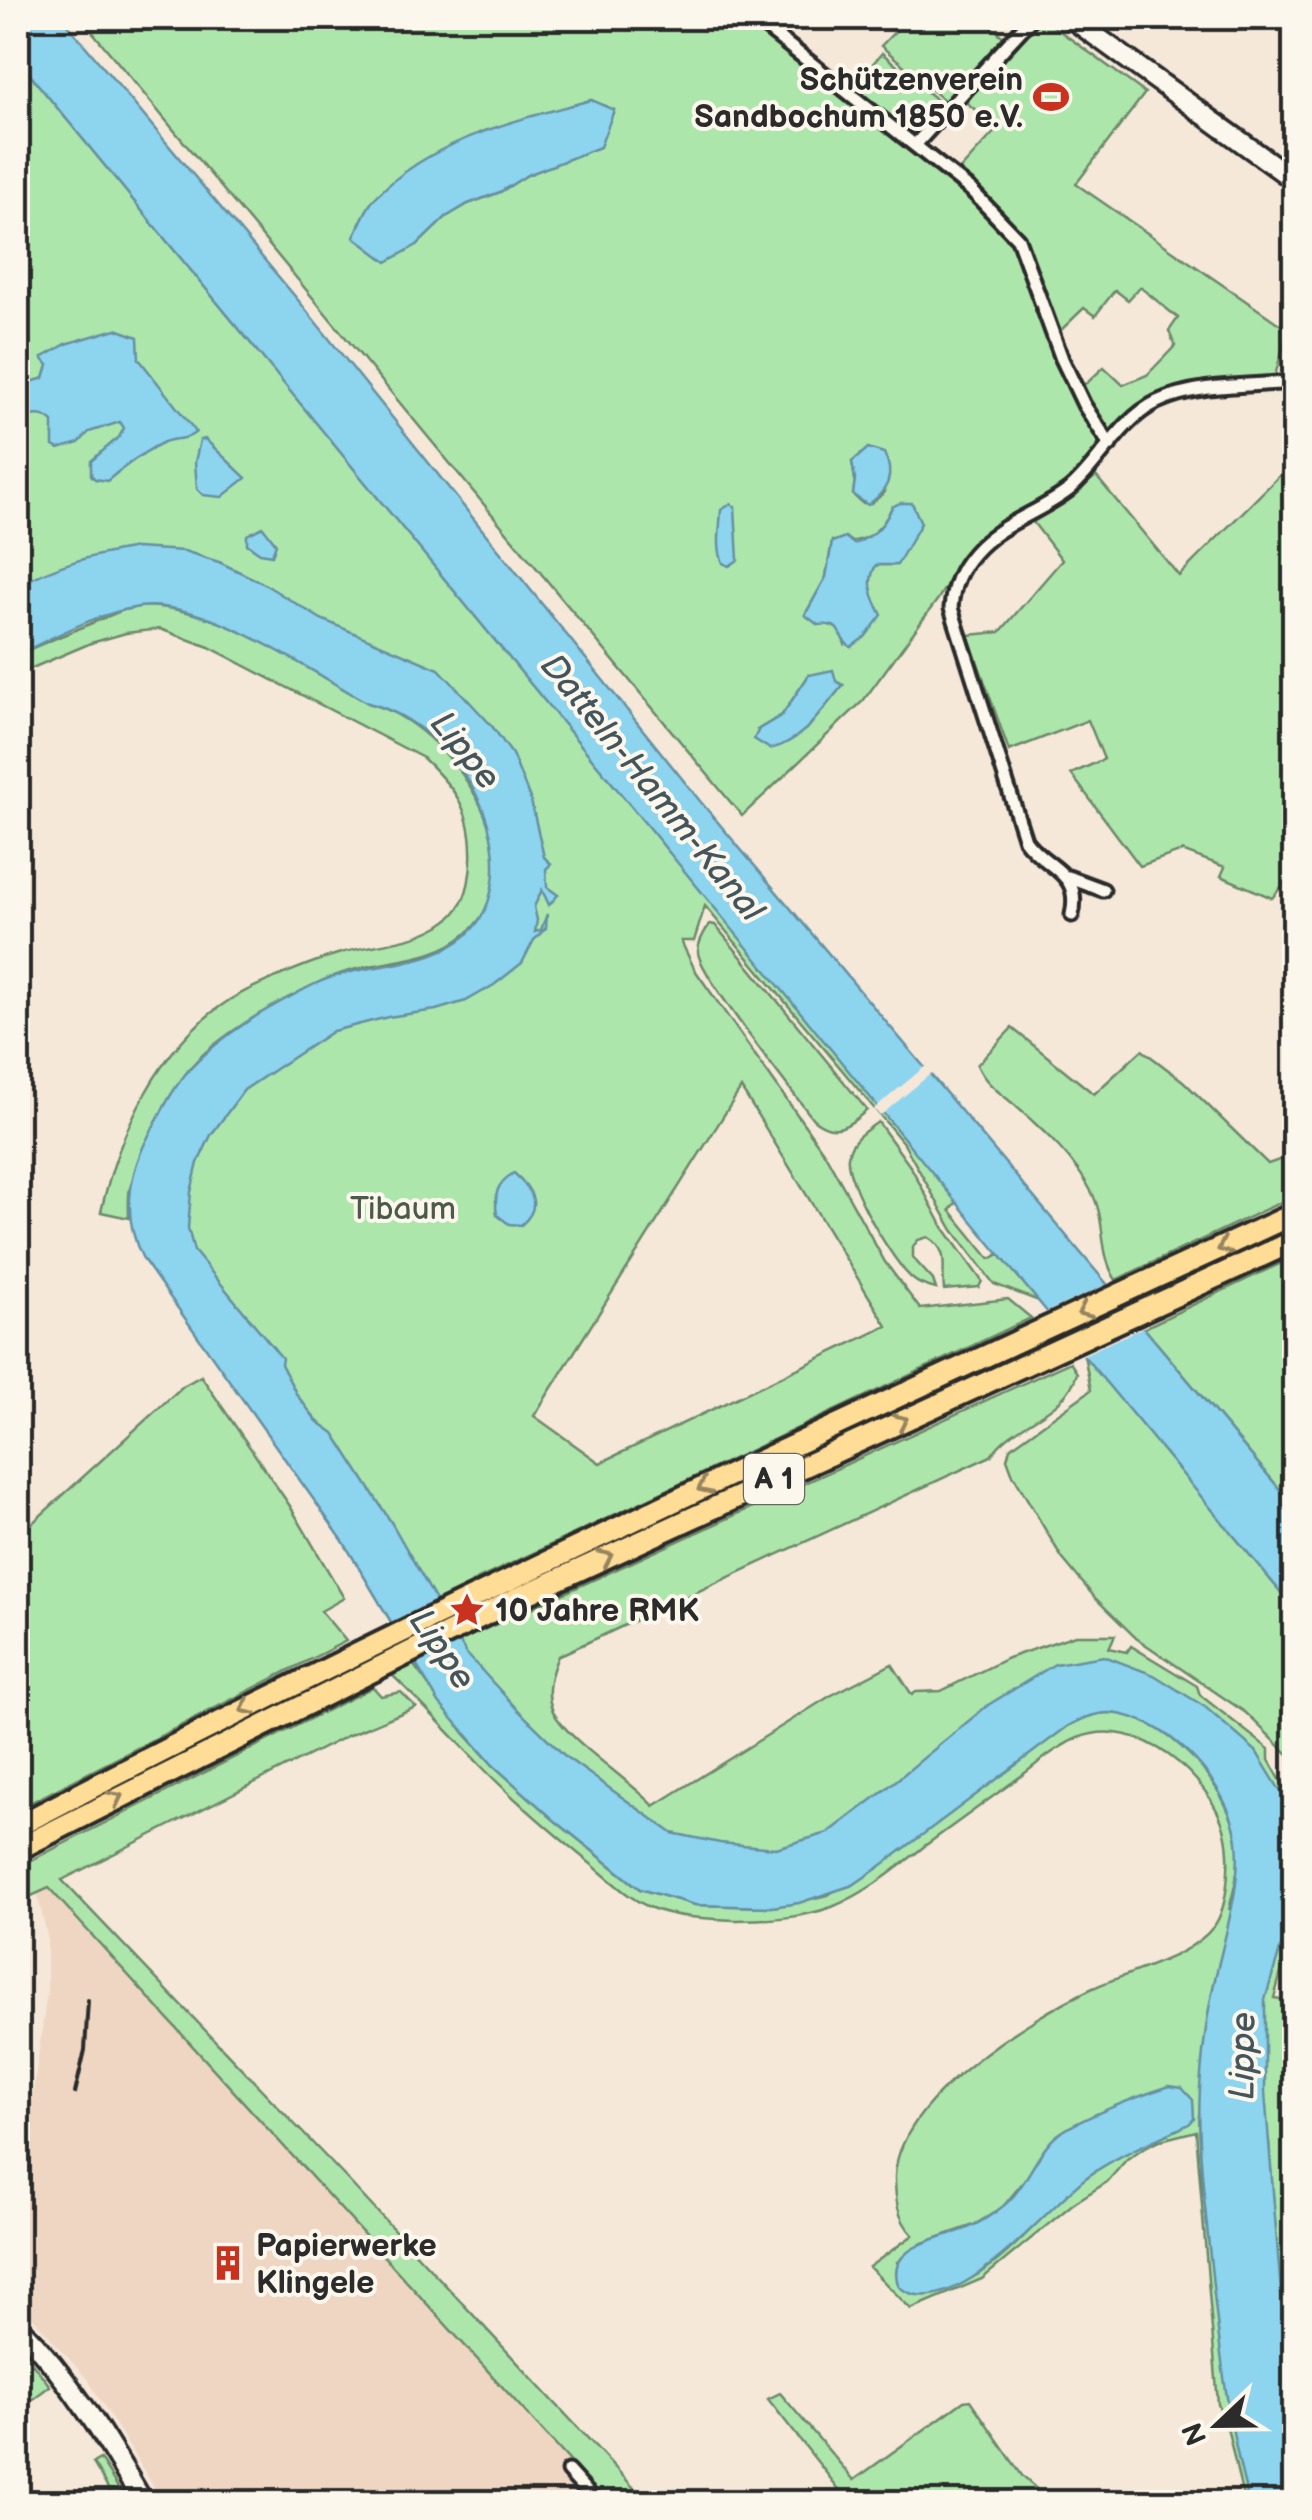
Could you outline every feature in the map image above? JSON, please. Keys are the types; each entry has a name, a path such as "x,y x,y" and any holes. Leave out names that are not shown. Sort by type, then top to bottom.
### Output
{"highway":[{"name":"A 1","path":"22,1839 332,1677 1014,1343 1294,1214"},
{"name":"A 1","path":"512,1589 1294,1241"}],"main road":[{"path":"1071,18 1294,180"},
{"path":"18,2326 90,2416 143,2502"}],"street":[{"path":"754,18 971,190 1018,240 1062,359 1084,405 1110,445"},
{"path":"915,145 1032,18"},
{"path":"1103,890 1068,877 1038,858 1025,840 951,608 953,586 964,566 987,540 1067,491 1134,419 1168,398 1294,382"},
{"path":"1068,877 1074,890 1072,915"},
{"path":"568,2472 596,2502"}],"shaded area":[{"path":"48,1887 607,2502 163,2502 88,2380 18,2301 18,2126 32,2101 47,1992 47,1936 37,1892"}],"green space":[{"path":"81,18 745,18 968,193 1014,242 1101,447 1070,483 1047,501 975,539 938,599 863,701 742,816","holes":["591,100 614,110 599,147 527,175 500,192 468,204 446,217 417,245 354,237 374,199 485,131","864,453 885,492 872,503 862,503 853,495 852,462","892,507 921,523 896,565 876,565 869,577 873,599 845,644 839,629 805,615 826,577 832,541 861,539 882,525","809,675 843,685 807,729 759,729 782,715"]},
{"path":"908,18 980,18 1016,47 1042,18 1145,93 1076,184 1288,330 1274,379 1159,394 1108,432 1078,386 1104,367 1123,385 1147,375 1175,346 1169,331 1178,318 1140,287 1128,300 1115,290 1095,316 1084,308 1056,335 1021,235 958,172 998,128 953,92 945,101 881,46"},
{"path":"882,53 940,103 910,138 852,88"},
{"name":"Tibaum","path":"18,60 957,1202 950,1210 990,1259 999,1254 1039,1301 994,1284 953,1230 904,1144 705,906 694,941 681,941 695,970 825,1154 885,1262 920,1309 1008,1299 1031,1318 472,1582 453,1595 477,1633 1070,1362 1077,1373 1062,1399 1012,1434 991,1456 558,1656 549,1689 552,1709 569,1732 654,1806 830,1696 892,1664 912,1695 941,1691 1008,1658 1075,1635 1115,1635 1109,1648 1127,1652 1131,1646 1197,1686 1200,1695 1269,1749 1269,1760 1294,1804 1294,1926 1274,1998 1294,2001 1294,2412 1289,2413 1269,2142 1199,2116 1221,2352 1249,2502 1244,2502 1218,2404 1196,2131 1142,2149 1127,2159 1107,2182 1074,2203 982,2279 911,2309 869,2267 913,2235 898,2208 895,2176 902,2147 918,2118 943,2090 972,2064 1036,2019 1093,1988 1174,1956 1214,1926 1226,1894 1227,1842 1217,1811 1188,1771 1147,1742 1124,1734 1078,1738 845,1901 785,1918 692,1917 649,1907 618,1887 508,1793 392,1675 413,1664 464,1733 553,1819 640,1889 695,1905 772,1907 828,1895 1068,1726 1105,1713 1151,1725 1173,1739 1210,1779 1234,1826 1238,1848 1229,1910 1256,1803 1129,1692 779,1879 558,1788 168,1250 206,1091 494,944 495,778 211,590 18,621","holes":["741,1088 887,1326 600,1463 534,1416","1181,2128 1131,2150 1084,2179 989,2267 967,2280 914,2294 897,2262 922,2243 974,2225 1002,2208 1034,2169"]},
{"path":"1292,463 1294,872 1272,898 1221,876 1225,867 1182,851 1140,866 1071,774 1104,759 1088,720 1009,751 968,635 1000,632 1062,560 1033,522 1096,476 1179,576"},
{"path":"143,606 203,617 261,641 368,703 399,716 429,738 456,766 478,799 492,835 496,870 489,904 454,943 425,955 328,978 260,1013 199,1058 177,1090 134,1178 129,1192 129,1218 101,1212 109,1182 130,1123 181,1042 228,1001 267,981 329,957 431,931 454,914 463,900 471,857 463,809 451,788 423,758 209,647 160,629 126,633 91,643 18,674 18,654 123,610"},
{"path":"710,924 715,925 867,1110 854,1121 835,1128 813,1119 749,1034 702,964 698,948"},
{"path":"1012,1028 1094,1094 1142,1050 1183,1081 1268,1164 1285,1158 1294,1144 1294,1196 1116,1280 1107,1259 1096,1202 1084,1180 1068,1157 990,1084 977,1065"},
{"path":"878,1122 912,1169 943,1227 982,1281 979,1287 944,1290 942,1254 928,1237 918,1240 913,1247 913,1258 936,1289 914,1280 883,1241 854,1183 848,1156 855,1140"},
{"path":"1294,1257 1294,1506 1144,1328"},
{"path":"1084,1355 1294,1608 1294,1760 1246,1713 1136,1638 1096,1599 1062,1558 1013,1475 1007,1459 1010,1448 1091,1390"},
{"path":"201,1376 290,1506 344,1598 321,1611 346,1641 18,1809 18,1536 183,1386"},
{"path":"373,1687 381,1696 401,1692 416,1707 349,1735 62,1880 647,2502 607,2502 49,1888 18,1902 18,1867"},
{"path":"23,2351 50,2386 18,2410 18,2354"},
{"path":"780,2393 854,2480 970,2400 1023,2477 1051,2502 849,2502 768,2399"},
{"path":"100,2459 127,2502 116,2502 93,2463"}],"water":[{"name":"Datteln-Hamm-Kanal","path":"18,18 62,18 298,300 700,801 1294,1506 1294,1608 18,60"},
{"path":"591,100 614,110 600,147 527,175 500,192 468,204 446,217 417,245 387,262 354,237 376,197 423,160 477,134"},
{"path":"116,329 138,337 139,359 196,432 156,446 107,481 91,475 91,461 119,437 124,428 120,422 89,432 79,443 59,449 53,446 53,422 49,419 36,415 18,419 18,386 44,378 48,365 42,358 66,344"},
{"path":"205,439 246,478 222,497 203,495 197,489 195,462 200,440"},
{"path":"868,448 884,453 889,476 885,488 868,505 853,495 852,462"},
{"path":"900,503 912,503 921,523 897,565 876,565 871,577 872,590 882,615 865,637 851,647 836,628 818,625 805,615 826,577 832,542 845,537 854,544 867,537"},
{"path":"731,504 735,507 738,560 729,566 723,563 719,537 721,510"},
{"path":"263,527 276,544 272,555 260,553 247,544 247,535"},
{"name":"Lippe","path":"136,548 184,551 219,562 261,582 321,619 439,669 492,726 512,754 531,801 544,857 551,864 546,869 547,887 558,895 549,905 542,890 534,907 535,932 541,930 547,914 546,928 534,940 522,963 466,1001 333,1031 244,1090 211,1135 198,1163 188,1228 194,1251 282,1358 281,1364 297,1395 317,1421 334,1433 391,1522 466,1653 515,1707 566,1757 672,1833 720,1843 776,1848 828,1833 988,1705 1055,1664 1104,1656 1154,1675 1205,1707 1256,1751 1287,1802 1294,1837 1294,1880 1289,1920 1265,2000 1265,2092 1294,2455 1294,2502 1249,2502 1224,2376 1203,2188 1199,2108 1207,2020 1235,1889 1237,1845 1227,1806 1188,1752 1132,1717 1094,1715 1068,1726 853,1885 799,1903 772,1907 695,1905 640,1889 493,1765 439,1703 343,1541 143,1259 132,1228 132,1181 149,1135 189,1070 232,1032 315,984 431,955 466,935 489,900 494,857 485,814 476,794 431,737 401,716 368,703 226,625 166,607 139,607 92,620 18,654 18,586 75,561"},
{"path":"833,670 836,681 843,685 802,732 770,749 754,739 759,729 782,715 809,675"},
{"path":"514,1173 526,1185 533,1205 521,1225 509,1224 497,1215 498,1190"},
{"path":"1170,2086 1182,2088 1193,2100 1194,2119 1189,2124 1087,2177 972,2278 945,2291 921,2295 899,2287 896,2274 904,2255 923,2243 973,2226 998,2210 1016,2193 1041,2154 1064,2130"}],"pier":[{"path":"928,1064 934,1071 880,1116 874,1109"},
{"path":"1112,1282 1148,1325 1079,1357 1044,1313"}],"railway":[{"path":"75,2093 85,2050 88,2000"}],"place":[{"name":"Schützenverein Sandbochum 1850 e.V.","path":"1051,97"},
{"name":"10 Jahre RMK","path":"467,1610"},
{"name":"Papierwerke Klingele","path":"228,2263"}]}
